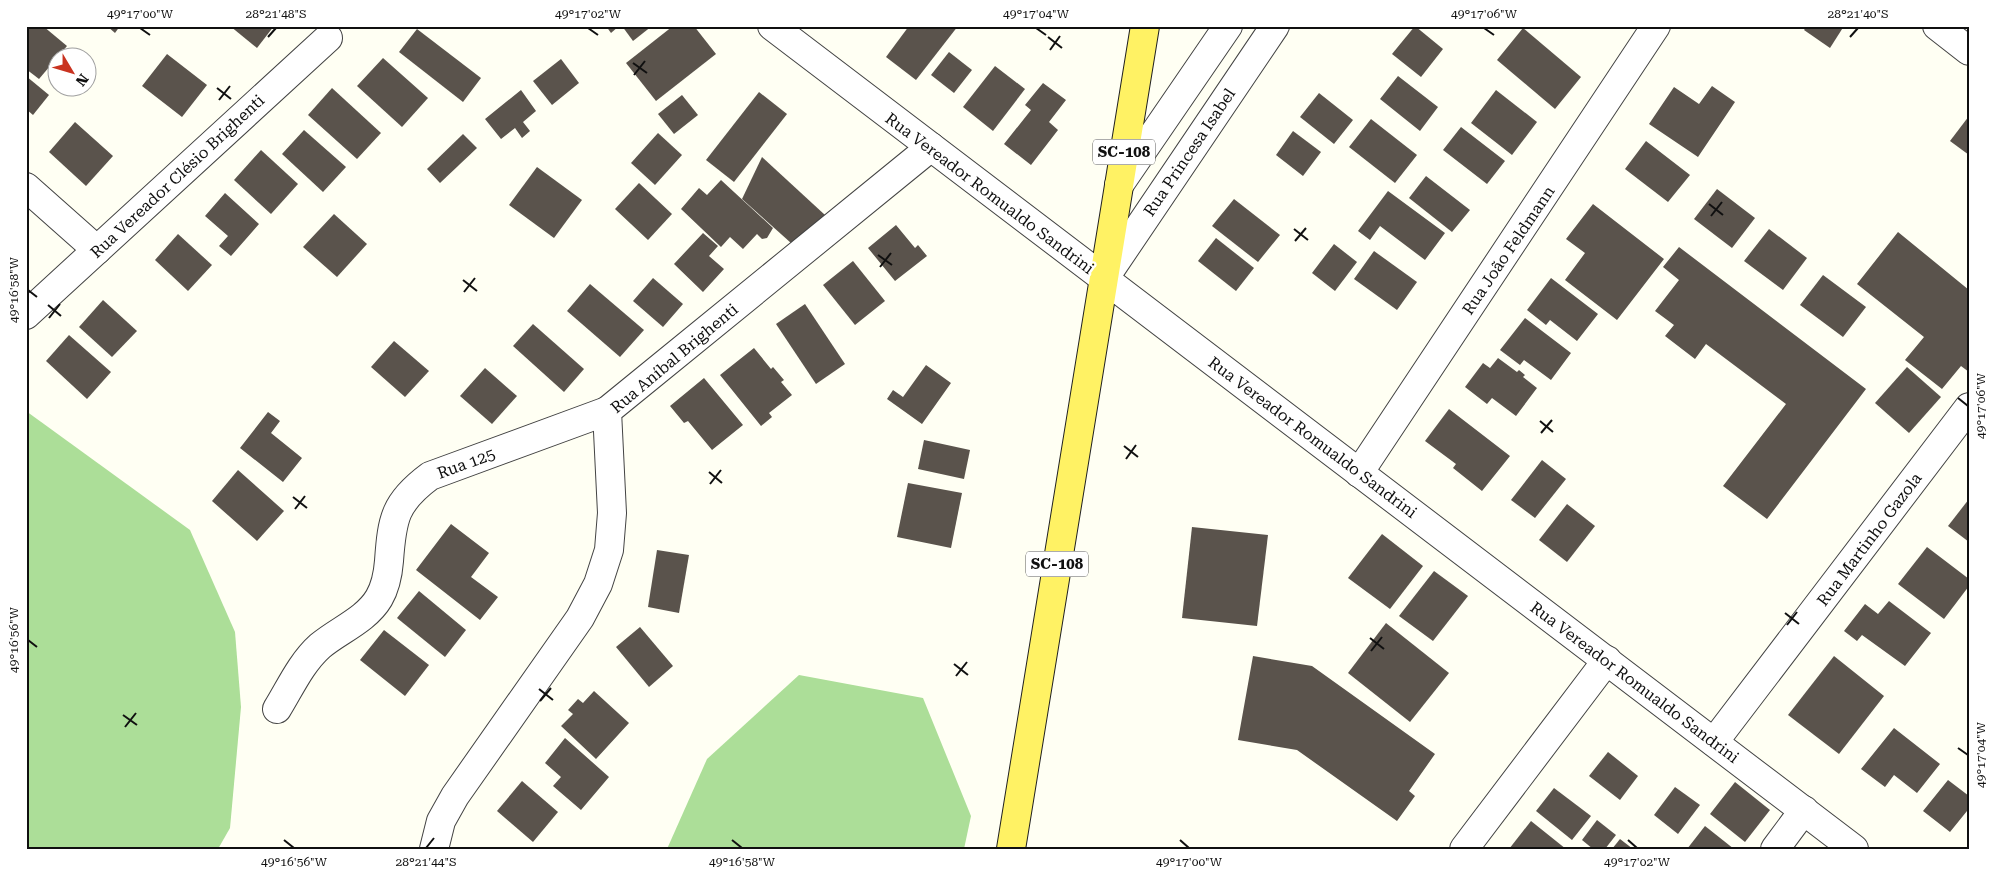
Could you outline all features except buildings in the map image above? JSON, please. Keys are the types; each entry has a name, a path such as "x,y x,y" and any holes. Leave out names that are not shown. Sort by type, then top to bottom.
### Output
{"main road":[{"name":"SC-108","path":"1011,849 1144,26"}],"street":[{"name":"Rua Vereador Romualdo Sandrini","path":"772,26 1854,849"},
{"path":"1119,185 1228,26"},
{"name":"Rua Princesa Isabel","path":"1104,279 1275,26"},
{"name":"Rua João Feldmann","path":"1359,473 1656,26"},
{"path":"1937,26 1969,51"},
{"name":"Rua Vereador Clésio Brighenti","path":"26,315 328,38"},
{"name":"Rua Aníbal Brighenti","path":"434,849 441,821 455,796 580,618 598,584 609,550 612,513 608,411 931,147"},
{"path":"26,188 97,250"},
{"name":"Rua Martinho Gazola","path":"1714,742 1969,408"},
{"name":"Rua 125","path":"277,709 303,666 320,646 365,615 379,598 388,578 391,530 399,507 413,489 430,476 608,411"},
{"path":"1464,849 1607,660"},
{"path":"1775,849 1804,810"}],"green space":[{"path":"26,411 190,530 235,632 241,707 230,828 218,849 26,849"},
{"path":"799,675 923,698 971,816 964,849 667,849 707,759"}]}
